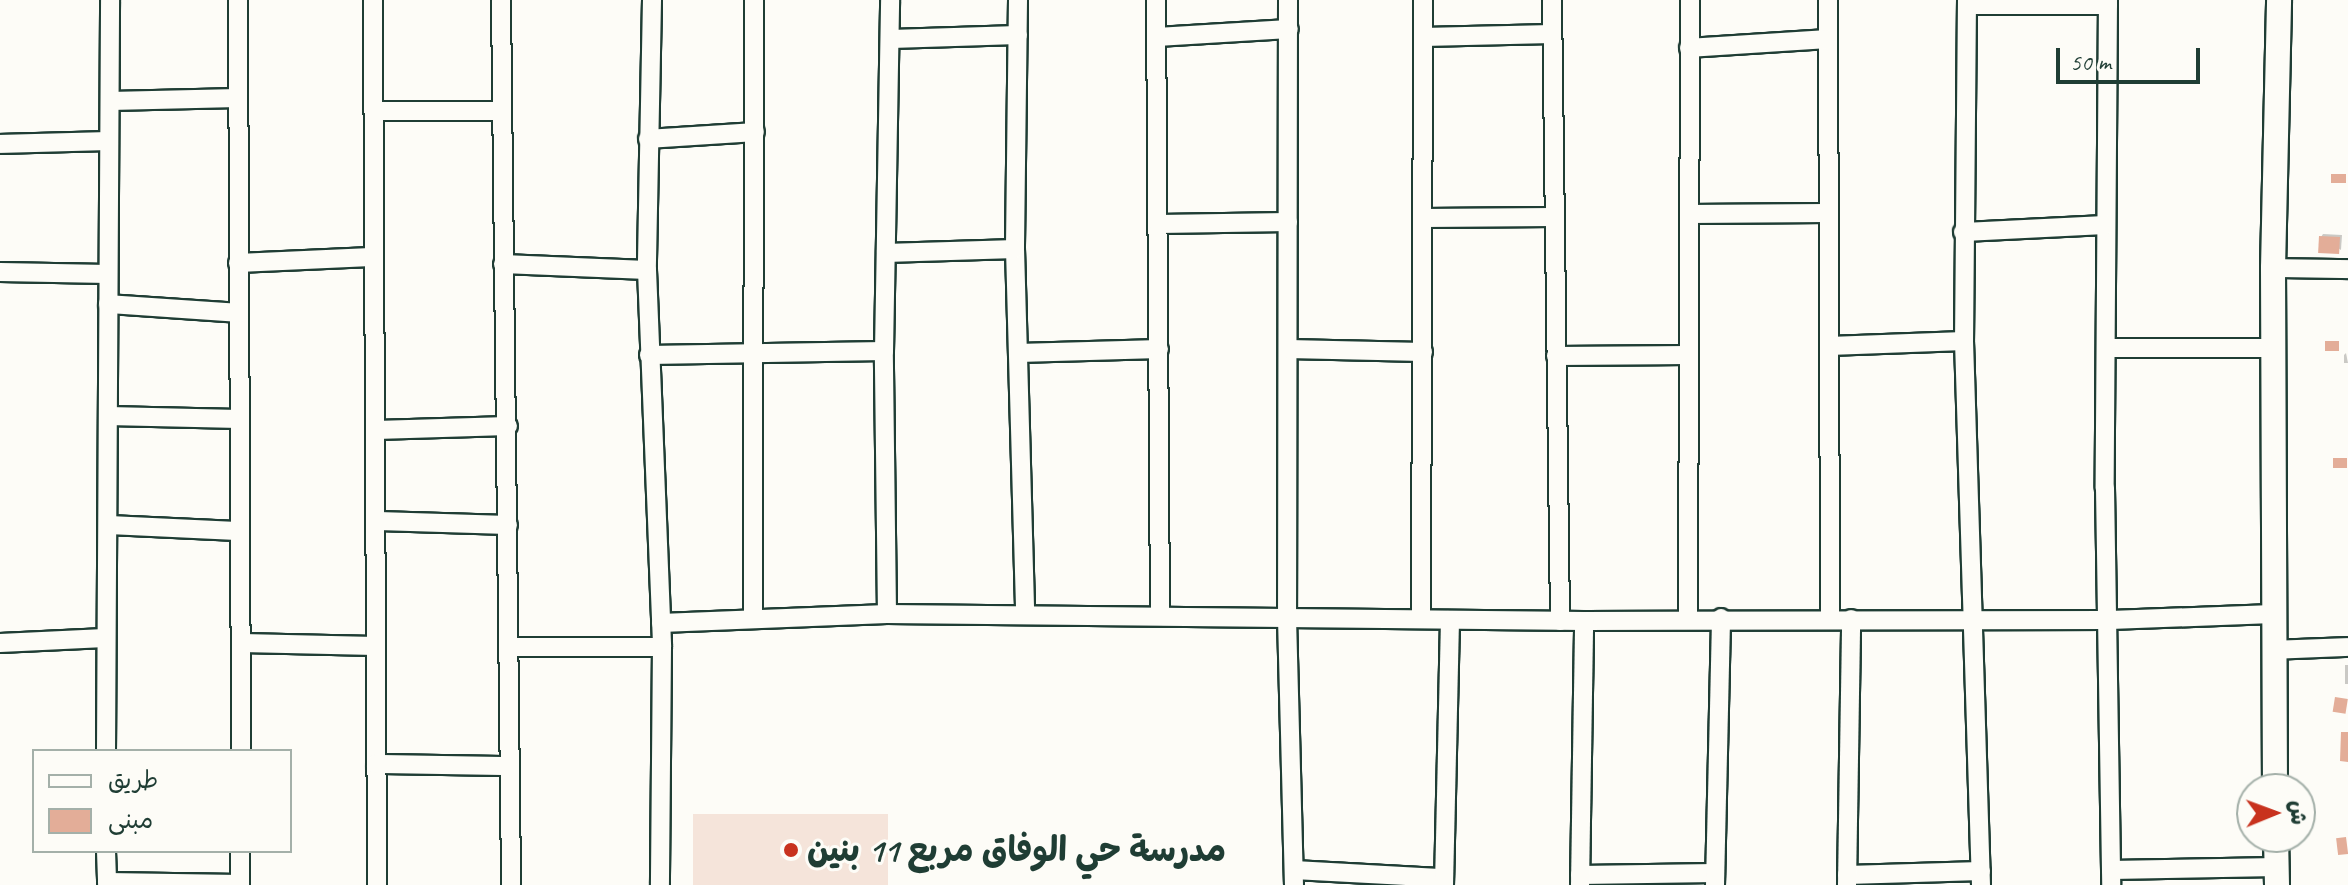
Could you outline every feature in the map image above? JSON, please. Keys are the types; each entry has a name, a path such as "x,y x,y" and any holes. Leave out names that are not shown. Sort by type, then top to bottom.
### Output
{"street":[{"path":"106,749 110,0"},
{"path":"238,0 237,531 242,643 241,749"},
{"path":"373,0 371,257 378,521 375,646 377,885"},
{"path":"501,0 511,885"},
{"path":"652,0 647,270 662,647 660,885"},
{"path":"753,618 757,351 754,0"},
{"path":"887,614 884,351 890,0"},
{"path":"1018,0 1015,249 1025,614"},
{"path":"1156,0 1160,616"},
{"path":"1288,0 1287,618 1294,878 1444,881 1450,620"},
{"path":"1421,619 1423,0"},
{"path":"1552,0 1560,621"},
{"path":"1688,618 1686,355 1690,0"},
{"path":"1828,0 1826,213 1830,619"},
{"path":"2275,773 2273,268 2279,0"},
{"path":"1851,619 1847,880 1981,878 1964,341 1967,3 2108,2 2106,225 2111,878 2277,876 2276,853"},
{"path":"1157,37 1289,29"},
{"path":"1423,37 1552,34"},
{"path":"891,39 1018,35"},
{"path":"1689,48 1827,39"},
{"path":"110,101 238,98"},
{"path":"374,111 501,111"},
{"path":"648,139 755,132"},
{"path":"0,144 109,141"},
{"path":"1689,214 1826,213"},
{"path":"1424,218 1553,217"},
{"path":"1159,224 1288,222"},
{"path":"1963,232 2106,225"},
{"path":"886,253 1015,249"},
{"path":"238,263 371,257"},
{"path":"503,264 647,270"},
{"path":"2273,268 2348,269"},
{"path":"0,272 108,274"},
{"path":"108,304 239,313"},
{"path":"1829,346 1964,341"},
{"path":"2107,348 2273,348"},
{"path":"1018,353 1159,349"},
{"path":"1288,349 1423,352"},
{"path":"649,355 884,351"},
{"path":"1556,356 1686,355"},
{"path":"108,416 239,419"},
{"path":"376,430 508,426"},
{"path":"378,521 508,525"},
{"path":"109,525 237,531"},
{"path":"661,623 887,614 1584,621 1688,618 2110,620 2273,614"},
{"path":"1584,621 1580,880 1715,879 1721,618"},
{"path":"0,643 105,638"},
{"path":"242,643 375,646"},
{"path":"508,647 662,647"},
{"path":"2273,650 2348,647"},
{"path":"376,764 508,766"},
{"path":"106,853 107,884 240,885 240,853"}],"shaded area":[{"name":"مدرسة حي الوفاق مربع 11 بنين","path":"693,814 888,814 888,885 693,885"}],"building":[{"path":"2331,174 2346,174 2346,183 2331,183"},
{"path":"2319,236 2340,237 2339,254 2318,253"},
{"path":"2325,341 2339,341 2339,351 2325,351"},
{"path":"2333,458 2347,458 2347,468 2333,468"},
{"path":"2335,697 2348,699 2345,714 2333,712"},
{"path":"2341,732 2348,732 2348,762 2340,761"},
{"path":"2346,837 2348,854 2338,855 2336,838"}],"place":[{"name":"مدرسة حي الوفاق مربع 11 بنين","path":"791,850"}]}
